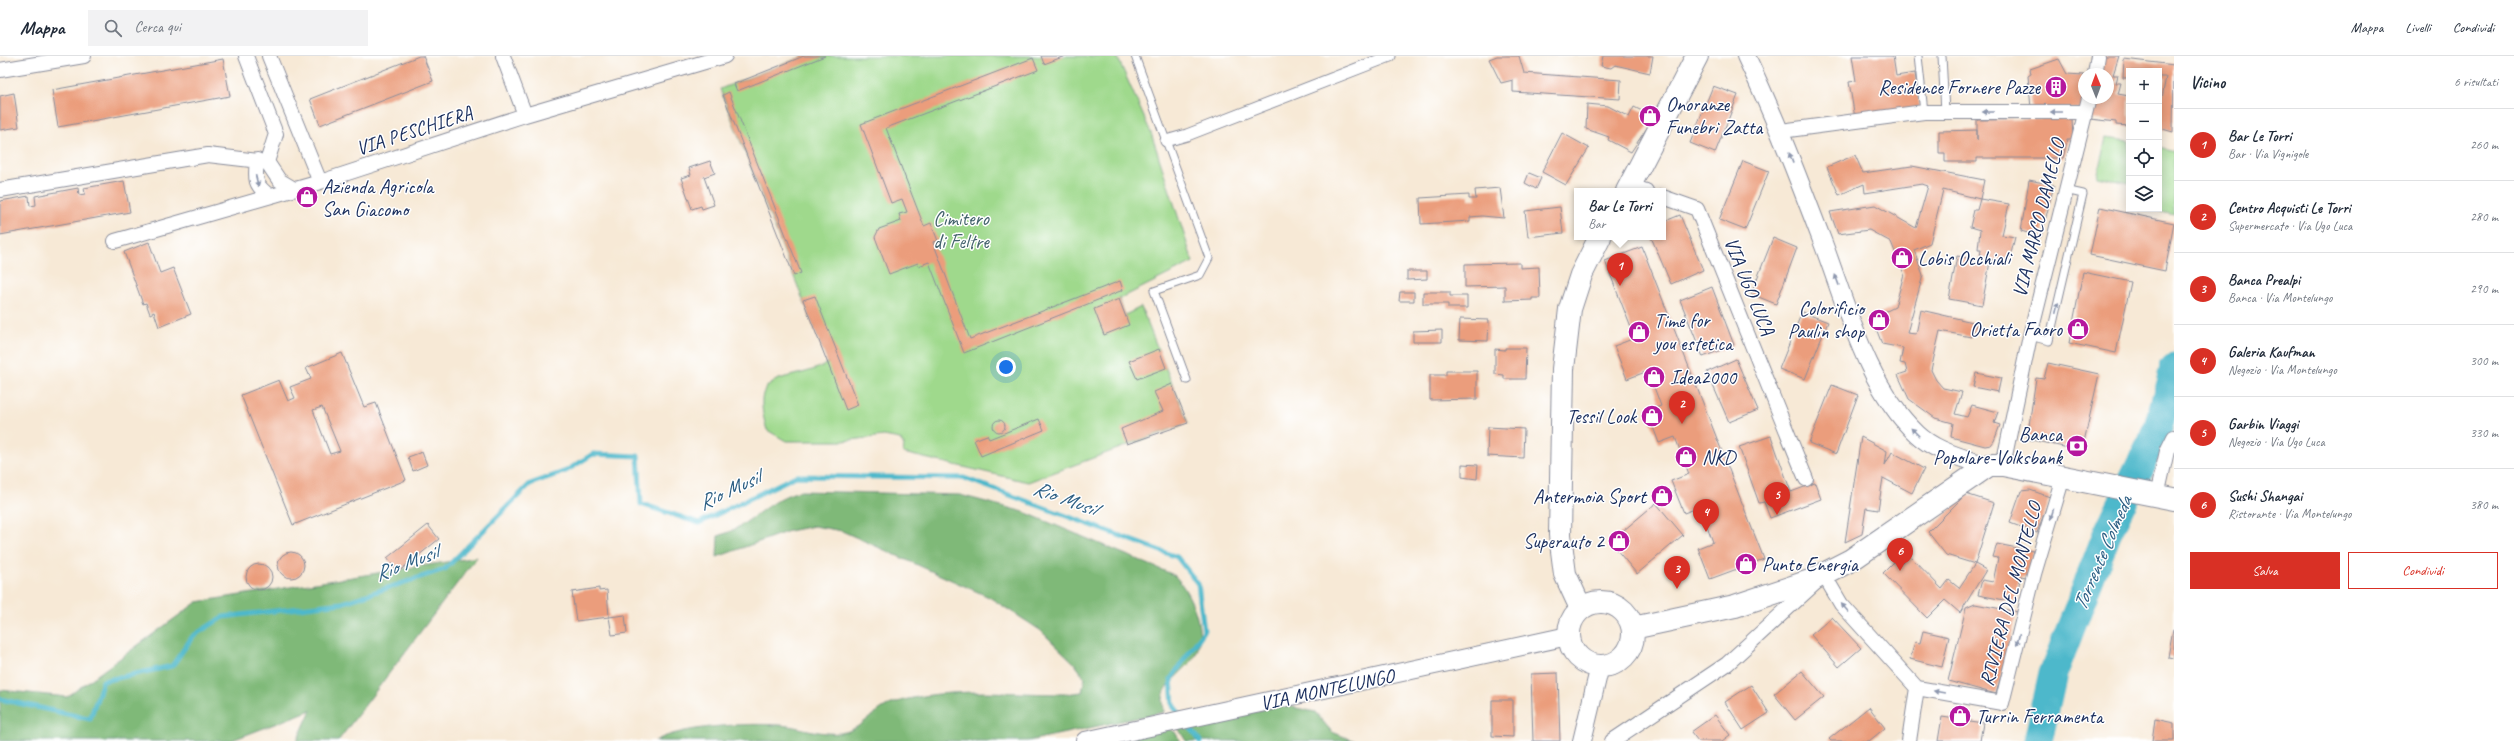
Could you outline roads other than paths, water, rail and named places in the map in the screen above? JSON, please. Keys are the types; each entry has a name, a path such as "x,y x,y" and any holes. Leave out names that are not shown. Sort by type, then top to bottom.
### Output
{"main road":[{"path":"1634,188 1697,56"},
{"path":"1583,606 1577,600 1565,574 1560,535 1563,369 1570,309 1581,276 1599,240"},
{"path":"1633,628 1735,606 1824,575 1851,560 1994,466 2063,477 2159,496"},
{"path":"1604,601 1614,604 1629,618 1633,628 1632,642 1626,655 1614,663 1600,666 1590,664 1575,654 1568,636 1572,619 1583,606 1604,601"}],"street":[{"path":"0,70 29,60 84,56"},
{"path":"246,56 276,134 255,178 259,189 270,196"},
{"path":"269,56 320,182"},
{"path":"503,56 525,115"},
{"name":"VIA PESCHIERA","path":"115,241 320,182 525,115 725,56"},
{"path":"1166,141 1187,136 1390,56"},
{"path":"1746,56 1781,131 1866,360 1898,414 1918,436 1945,453 1994,466"},
{"path":"2096,68 2098,56"},
{"name":"VIA MARCO DAMELLO","path":"1994,466 2030,336 2087,104"},
{"path":"1781,131 1924,112 2085,112"},
{"path":"0,190 208,155 262,161 279,180 294,189"},
{"name":"VIA UGO LUCA","path":"1666,198 1697,209 1806,479"},
{"path":"2159,496 2168,451 2174,437"},
{"name":"RIVIERA DEL MONTELLO","path":"1916,688 2002,703 2034,574 2063,477"},
{"path":"1612,741 1727,664 1824,575 1841,604 1916,688 1909,741"},
{"name":"VIA MONTELUNGO","path":"1085,741 1568,636"},
{"path":"1582,741 1600,666"}],"lane":[{"path":"1136,56 1209,258 1200,275 1154,291 1187,380"},
{"path":"1918,56 1924,112"},
{"path":"1942,56 1945,112"},
{"path":"2030,336 2049,341 2082,194 2065,190"}],"waterway":[{"name":"Torrente Colmeda","path":"2038,741 2053,674 2107,534 2158,428 2174,368"},
{"name":"Rio Musil","path":"0,699 90,719 103,681 172,666 193,636 223,617 342,603 445,569 530,484 566,471 593,454 638,456 641,504 699,523 796,476 964,478 1177,557 1198,584 1204,631 1171,679 1173,705 1182,717"},
{"name":"Rio Musil","path":"1187,723 1200,741"}],"place":[{"name":"Residence Fornere Pazze","path":"2056,87"},
{"name":"Onoranze Funebri Zatta","path":"1650,116"},
{"name":"Azienda Agricola San Giacomo","path":"307,197"},
{"name":"Lobis Occhiali","path":"1902,258"},
{"name":"Bar Le Torri","path":"1620,286"},
{"name":"Colorificio Paulin shop","path":"1879,320"},
{"name":"Orietta Faoro","path":"2078,329"},
{"name":"Time for you estetica","path":"1639,332"},
{"name":"Idea2000","path":"1654,377"},
{"name":"Tessil Look","path":"1652,416"},
{"name":"Centro Acquisti Le Torri","path":"1682,424"},
{"name":"Banca Popolare-Volksbank","path":"2077,446"},
{"name":"NKD","path":"1686,457"},
{"name":"Antermoia Sport","path":"1662,496"},
{"name":"Garbin Viaggi","path":"1777,515"},
{"name":"Galeria Kaufman","path":"1706,532"},
{"name":"Superauto 2","path":"1619,541"},
{"name":"Punto Energia","path":"1746,564"},
{"name":"Sushi Shangai","path":"1900,571"},
{"name":"Banca Prealpi","path":"1677,589"},
{"name":"Turrin Ferramenta","path":"1960,716"}],"park label":[{"name":"Cimitero di Feltre","path":"961,230"}]}
